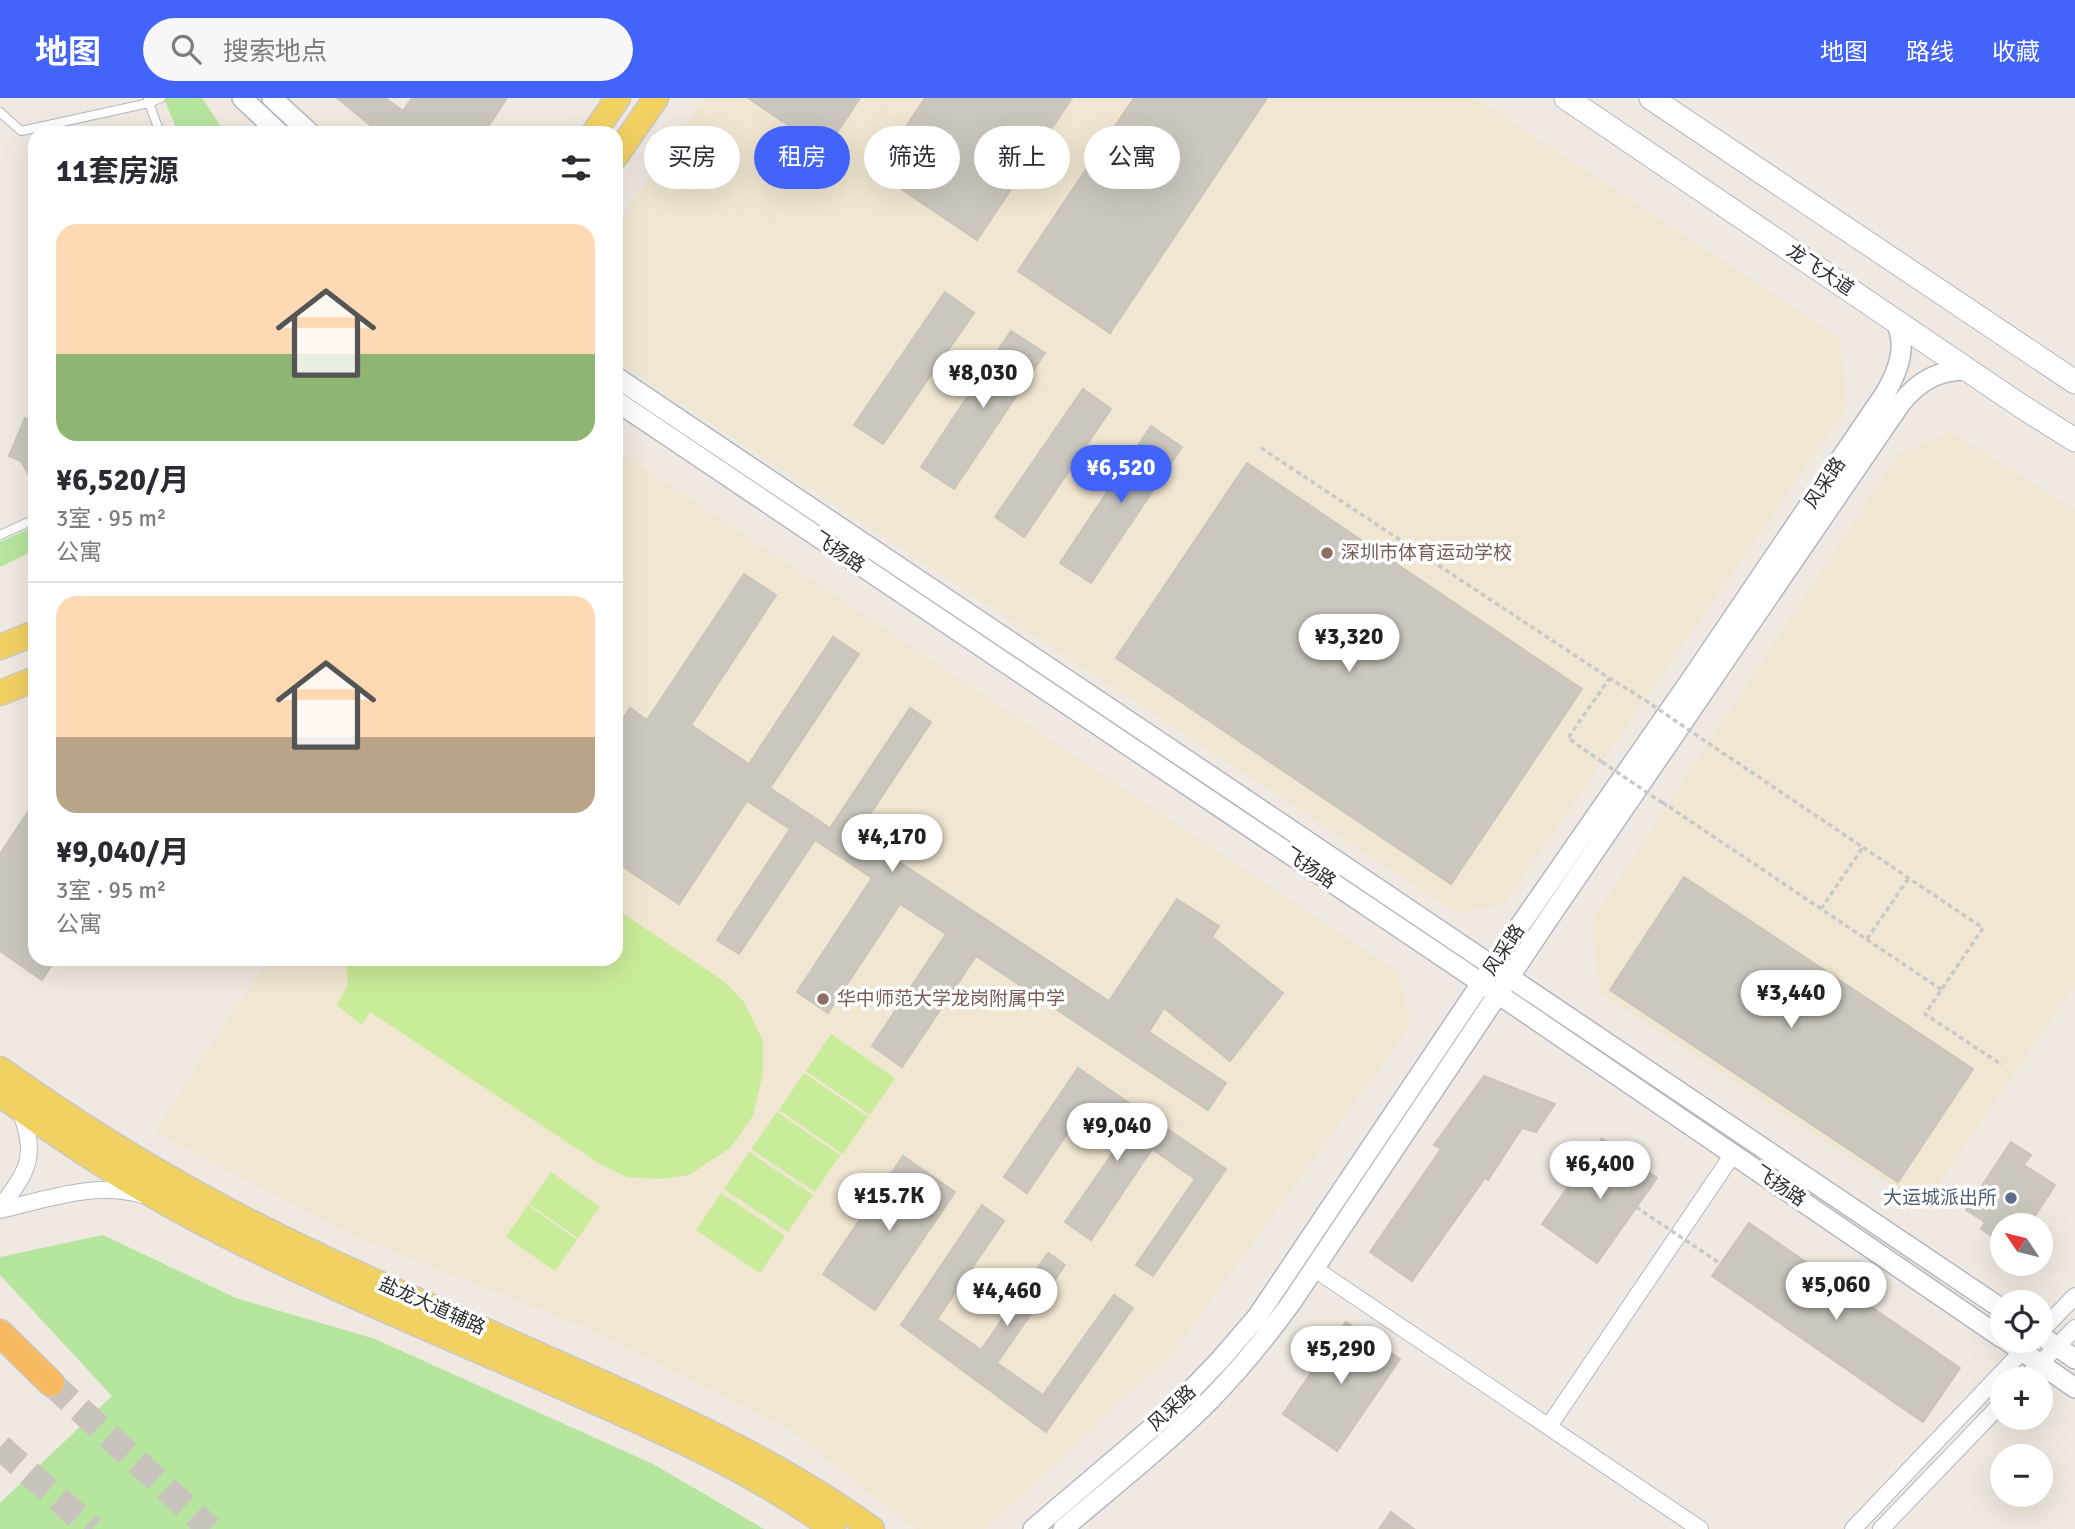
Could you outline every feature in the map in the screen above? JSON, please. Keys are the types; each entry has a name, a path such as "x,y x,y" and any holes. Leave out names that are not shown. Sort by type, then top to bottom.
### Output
{"highway":[{"path":"0,1334 51,1383"}],"main road":[{"path":"599,126 618,98"},
{"path":"623,146 656,98"},
{"name":"龙飞大道","path":"1566,98 1967,370 2075,440"},
{"path":"1651,98 2075,382"},
{"path":"0,647 28,636"},
{"path":"0,693 28,682"},
{"name":"盐龙大道辅路","path":"0,1069 92,1132 218,1205 329,1261 699,1426 804,1483 872,1529"},
{"name":"盐龙大道辅路","path":"10,1101 168,1204 203,1223 309,1275 687,1443 786,1497 834,1529"}],"street":[{"path":"242,98 272,126"},
{"path":"272,98 302,126"},
{"name":"风采路","path":"1033,1529 1168,1413 1212,1369 1257,1317 1490,988 1886,392 1894,379 1902,352 1902,340 1896,322"},
{"name":"风采路","path":"1502,970 1901,403 1920,383 1930,377 1943,372 1967,370"},
{"name":"飞扬路","path":"623,382 1502,970 1990,1301"},
{"name":"飞扬路","path":"623,406 1490,988 1990,1330"},
{"name":"风采路","path":"1063,1529 1212,1398 1270,1331 1315,1269 1490,988"},
{"path":"0,1209 26,1169 30,1149 27,1128 10,1101"},
{"path":"1549,1426 1733,1154"},
{"path":"0,1209 101,1190 131,1192 168,1204"},
{"path":"1315,1269 1700,1529"},
{"path":"2053,1320 2075,1296"},
{"path":"2037,1367 2075,1328"},
{"path":"2053,1343 2075,1359"},
{"path":"1853,1529 2012,1353"},
{"path":"2029,1353 2075,1388"},
{"path":"1881,1529 1990,1415"}],"lane":[{"path":"42,126 162,98"},
{"path":"148,101 157,126"},
{"path":"0,112 21,131 28,129"},
{"path":"0,535 28,523"}],"path":[{"path":"1261,448 1609,678 1645,699 1983,928 1925,1014 2002,1065"},
{"path":"1609,678 1568,738 1942,990"},
{"path":"1662,803 1667,806"},
{"path":"1821,909 1863,847"},
{"path":"1867,939 1909,878"},
{"path":"1636,1207 1721,1264"}],"shaded area":[{"name":"深圳市体育运动学校","path":"705,98 1475,98 1839,337 1847,407 1504,904 1457,913 623,366 623,215 644,185 644,189 740,189 740,126 685,126"},
{"path":"1951,432 2075,510 2075,985 1935,1189 1905,1193 1600,993 1591,922 1899,453"},
{"name":"华中师范大学龙岗附属中学","path":"623,454 1398,972 1411,1025 1176,1349 985,1529 915,1529 791,1431 591,1330 355,1236 154,1132 263,966 623,966"}],"green space":[{"path":"164,98 202,98 220,126 175,126"},
{"path":"28,529 28,553 0,567 0,542"},
{"path":"623,914 725,982 744,1002 763,1041 763,1073 753,1116 730,1148 689,1175 660,1179 627,1177 600,1164 370,1012 362,1025 337,1005 348,985 347,966 623,966"},
{"path":"831,1034 895,1078 870,1115 806,1071"},
{"path":"804,1073 868,1117 843,1154 779,1110"},
{"path":"777,1112 840,1155 815,1192 751,1149"},
{"path":"749,1152 813,1195 788,1232 724,1189"},
{"path":"551,1172 600,1207 578,1238 529,1204"},
{"path":"721,1193 785,1236 760,1273 696,1230"},
{"path":"528,1205 577,1240 555,1271 506,1237"},
{"path":"103,1235 236,1298 375,1339 653,1464 764,1529 0,1529 0,1503 112,1396 0,1275 0,1257"}],"building":[{"path":"337,98 385,98 403,111 412,98 507,98 489,126 371,126"},
{"path":"748,98 860,98 841,126 789,126"},
{"path":"925,98 1072,98 1053,126 974,126 974,189 1011,189 977,240 901,189 960,189 960,126 906,126"},
{"path":"1134,98 1267,98 1110,333 1018,271 1084,173 1084,189 1180,189 1180,126 1115,126"},
{"path":"945,292 974,313 883,444 854,425"},
{"path":"1011,331 1045,353 954,489 921,467"},
{"path":"1083,389 1111,409 1024,537 995,517"},
{"path":"25,418 28,420 28,474 21,461 9,456"},
{"path":"1151,426 1182,447 1091,583 1060,563"},
{"path":"1247,463 1582,689 1451,884 1116,658"},
{"path":"744,574 776,595 691,725 749,764 833,637 859,654 770,788 830,828 910,708 931,722 857,834 1109,1001 1177,899 1219,926 1212,937 1283,993 1230,1061 1164,1008 1149,1032 1226,1083 1208,1110 976,956 902,1067 872,1046 946,934 900,904 828,1013 797,992 872,878 815,840 739,954 717,940 790,829 747,801 679,904 623,867 623,718 630,708 647,720"},
{"path":"28,812 28,966 51,966 42,980 0,951 0,854"},
{"path":"1684,877 1973,1069 1898,1182 1610,990"},
{"path":"1078,1068 1226,1169 1153,1276 1136,1265 1195,1179 1152,1149 1091,1240 1065,1222 1128,1131 1087,1104 1027,1193 1004,1177"},
{"path":"1484,1076 1555,1104 1536,1132 1522,1128 1488,1180 1485,1178 1412,1281 1370,1252 1441,1149 1434,1145"},
{"path":"1602,1139 1657,1178 1597,1263 1542,1224"},
{"name":"大运城派出所","path":"2011,1142 2031,1155 2024,1165 2055,1185 2037,1213 1990,1213 1990,1235 1981,1229 1985,1222 1966,1210"},
{"path":"903,1156 955,1192 875,1310 823,1274"},
{"path":"982,1205 1004,1221 937,1319 981,1350 1048,1253 1065,1265 997,1363 1043,1395 1114,1295 1133,1308 1046,1432 901,1325"},
{"path":"1749,1223 1960,1368 1923,1422 1712,1276"},
{"path":"1346,1322 1400,1359 1337,1451 1283,1414"},
{"path":"1391,1512 1414,1529 1379,1529"}],"tunnel":[{"path":"51,1383 210,1529"},
{"path":"0,1447 92,1529"}],"place":[{"name":"深圳市体育运动学校","path":"1327,553"},
{"name":"华中师范大学龙岗附属中学","path":"823,999"},
{"name":"大运城派出所","path":"2011,1198"}]}
